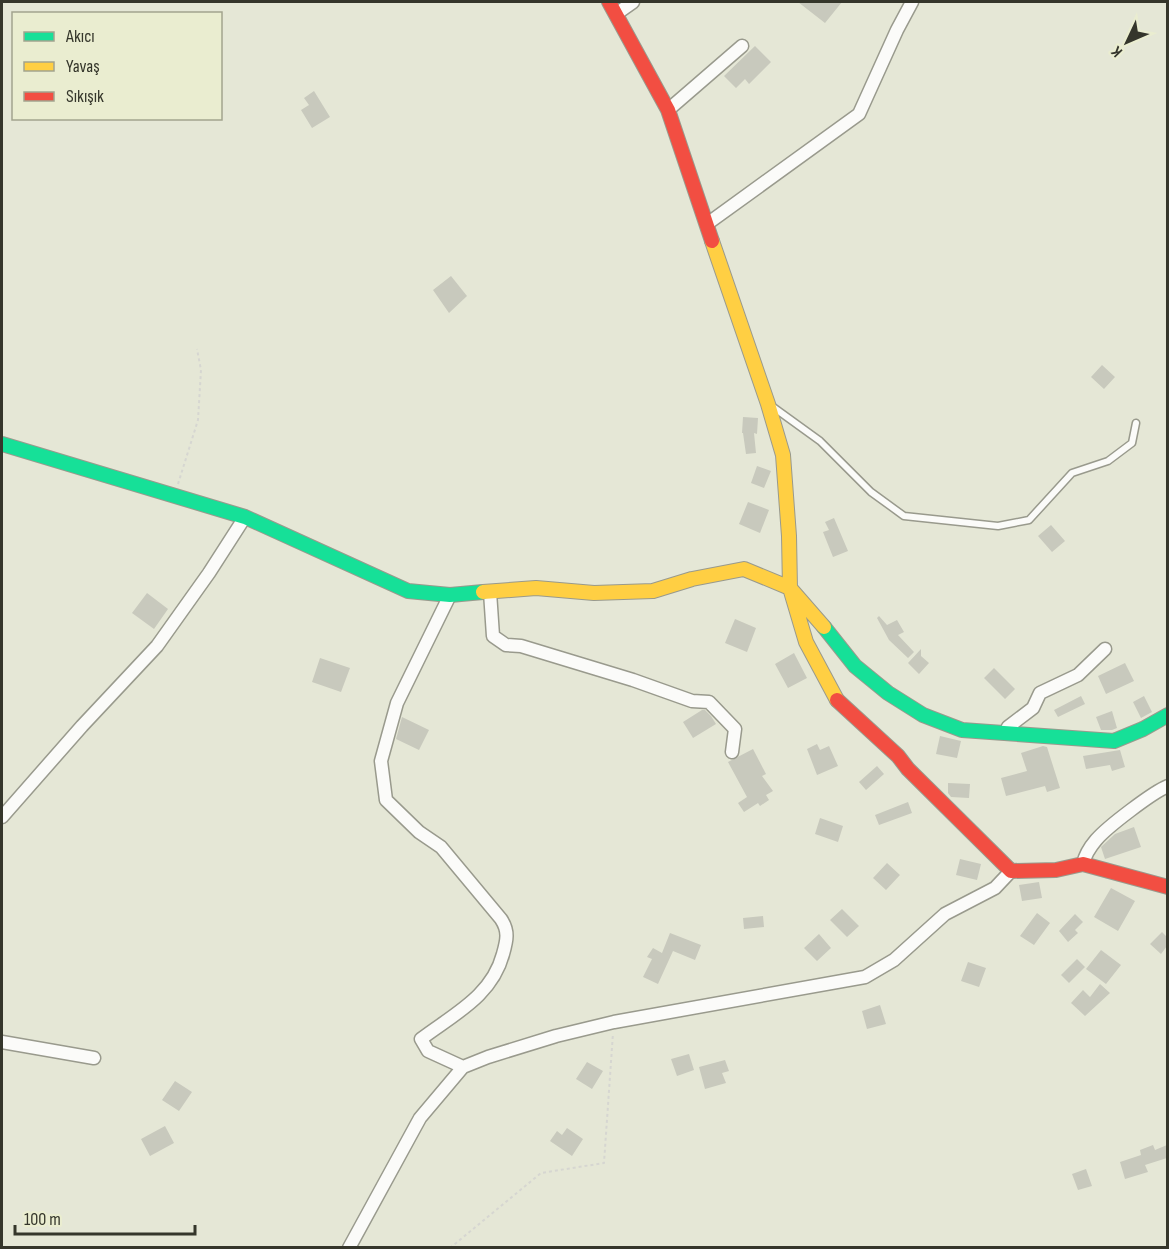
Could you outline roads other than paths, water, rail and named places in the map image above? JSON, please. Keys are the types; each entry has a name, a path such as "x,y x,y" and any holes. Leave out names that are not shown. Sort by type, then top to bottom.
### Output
{"street":[{"path":"633,2 612,8 668,110 768,404 783,455 790,588 806,642 838,702 898,756 908,770 1011,871 1042,871 1083,864 1167,887"},
{"path":"707,224 859,114 912,2"},
{"path":"668,110 742,46"},
{"path":"2,444 245,517 408,591 450,595 536,588 594,593 653,591 692,579 744,569 790,588 855,666 888,693 924,715 962,730 1114,741 1143,729 1167,715"},
{"path":"2,817 82,726 157,646 209,573 245,517"},
{"path":"490,591 493,636 506,645 521,646 633,680 692,701 709,702 735,729 732,752"},
{"path":"450,595 397,703 381,761 386,800 419,832 441,847 507,928 507,939 499,971 483,993 421,1039 428,1051 462,1067"},
{"path":"1005,733 1033,708 1040,693 1078,675 1105,649"},
{"path":"1083,864 1085,856 1097,838 1131,810 1167,786"},
{"path":"349,1248 420,1118 462,1067 556,1036 614,1022 865,977 894,960 945,914 995,888 1011,871"},
{"path":"2,1042 94,1058"}],"lane":[{"path":"768,404 820,441 871,492 904,516 998,526 1029,520 1072,473 1108,461 1132,442 1136,423"}]}
